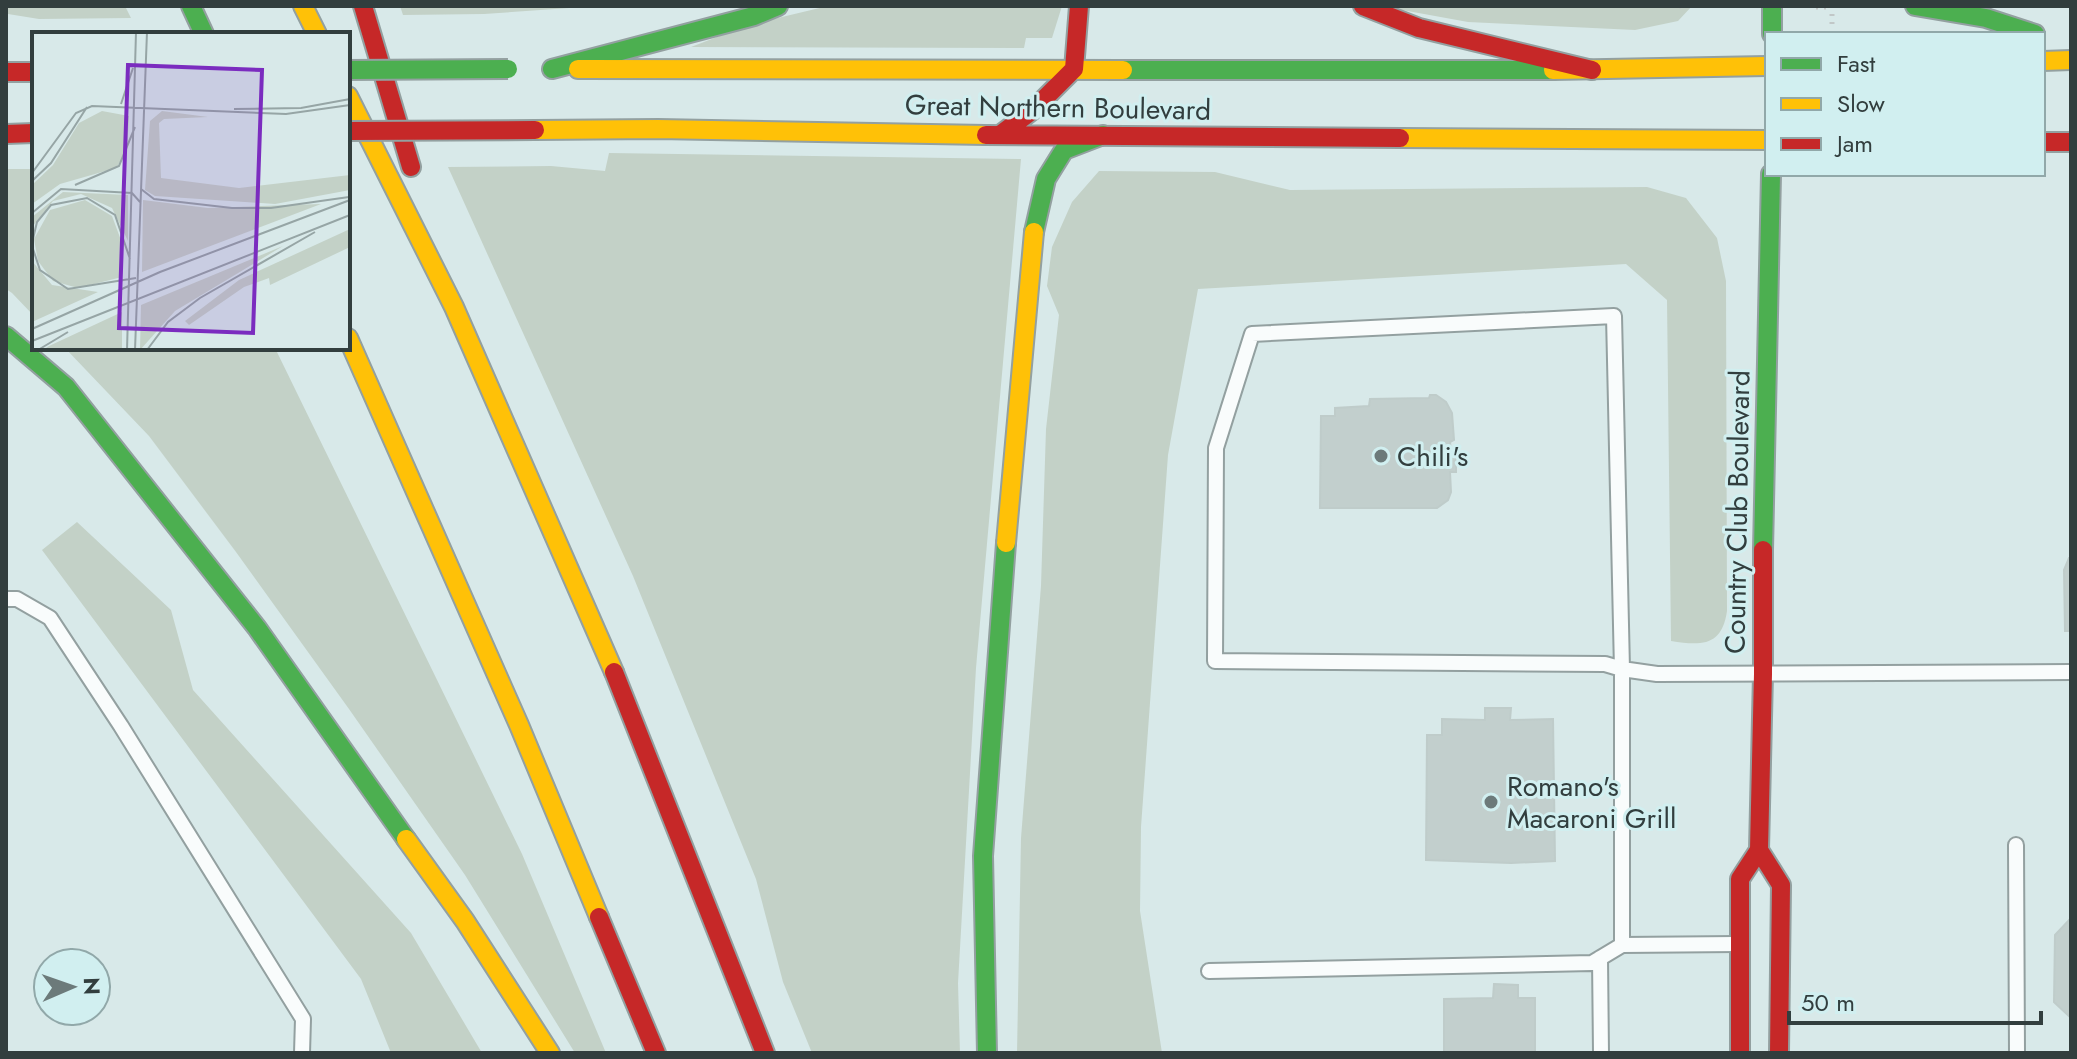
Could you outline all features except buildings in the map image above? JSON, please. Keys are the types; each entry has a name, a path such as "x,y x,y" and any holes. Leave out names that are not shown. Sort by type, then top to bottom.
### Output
{"main road":[{"path":"191,6 203,32"},
{"path":"303,6 316,32"},
{"path":"363,6 454,307"},
{"path":"530,69 754,16 778,6"},
{"path":"1000,135 1034,109 1074,69 1079,6"},
{"path":"1363,6 1419,28 1592,70"},
{"path":"1772,6 1772,32"},
{"path":"1915,6 1986,18 2029,32"},
{"path":"2045,38 2071,46"},
{"path":"2045,61 2071,60"},
{"name":"Great Northern Boulevard","path":"350,70 1592,70 1765,66"},
{"path":"6,72 32,72"},
{"path":"350,100 454,307 618,680 765,1053"},
{"name":"Great Northern Boulevard","path":"350,131 658,129 1000,135 1765,140"},
{"path":"6,134 32,133"},
{"path":"987,1053 983,856 1032,242 1046,179 1064,150 1103,135"},
{"path":"2045,142 2071,142"},
{"name":"Country Club Boulevard","path":"1740,1053 1740,879 1759,850 1771,176"},
{"path":"6,336 66,387 257,628 465,921 550,1053"},
{"path":"350,343 519,725 656,1053"},
{"path":"1759,850 1781,885 1779,1053"}],"lane":[{"path":"1622,945 1622,669 1614,316 1252,334 1216,448 1215,661 1605,664 1622,669 1657,674 2071,672"},
{"path":"6,599 17,599 50,618 121,726 303,1019 302,1053"},
{"path":"2016,845 2017,1053"},
{"path":"1209,971 1592,963 1622,945 1740,944"},
{"path":"1600,958 1601,1053"}],"path":[{"path":"1679,6 1687,6"},
{"path":"1816,7 1832,7 1832,24"}],"shaded area":[{"path":"6,6 125,6 131,18 39,19 8,14 6,23"},
{"path":"400,6 598,6 484,14 403,15"},
{"path":"828,6 1062,6 1052,38 1026,38 1024,48 691,47 748,25"},
{"path":"1380,6 1692,6 1678,21 1635,30 1468,22"},
{"path":"609,153 1021,159 976,668 958,983 960,1053 812,1053 783,982 756,879 633,576 448,167 551,166 605,171"},
{"path":"6,169 32,169 32,314 6,289"},
{"path":"1099,171 1215,172 1290,190 1647,187 1686,198 1717,238 1726,281 1727,611 1720,631 1709,641 1671,641 1667,300 1626,264 1198,289 1168,455 1141,827 1140,911 1162,1053 1017,1053 1021,838 1041,586 1046,429 1059,315 1047,286 1052,247 1072,202"},
{"path":"67,350 276,350 522,854 606,1053 575,1053 465,875 236,552 149,436"},
{"path":"77,522 171,610 193,690 411,933 482,1053 391,1053 361,979 42,550"}],"traffic: fast":[{"path":"191,6 203,32"},
{"path":"552,69 754,16 778,6"},
{"path":"1772,6 1772,32"},
{"path":"1915,6 1986,18 2029,32"},
{"path":"350,70 508,69"},
{"path":"1123,70 1553,70"},
{"path":"1034,232 1046,179 1064,150 1103,135"},
{"path":"1763,550 1771,176"},
{"path":"6,336 66,387 257,628 406,839"},
{"path":"987,1053 983,856 1006,543"}],"traffic: slow":[{"path":"303,6 316,32"},
{"path":"2045,61 2071,60"},
{"path":"1553,70 1765,66"},
{"path":"578,69 1123,70"},
{"path":"350,100 454,307 614,672"},
{"path":"535,130 986,135"},
{"path":"1400,138 1765,140"},
{"path":"1006,543 1034,232"},
{"path":"350,343 519,725 599,917"},
{"path":"406,839 465,921 550,1053"}],"traffic: jam":[{"path":"363,6 411,167"},
{"path":"1000,135 1034,109 1074,69 1079,6"},
{"path":"1363,6 1419,28 1592,70"},
{"path":"6,72 32,72"},
{"path":"350,131 535,130"},
{"path":"6,134 32,133"},
{"path":"986,135 1400,138"},
{"path":"2045,142 2071,142"},
{"path":"1740,1053 1740,879 1759,850 1763,550"},
{"path":"614,672 765,1053"},
{"path":"1759,850 1781,885 1779,1053"},
{"path":"599,917 656,1053"}],"place":[{"name":"Chili's","path":"1381,456"},
{"name":"Romano's Macaroni Grill","path":"1491,802"}]}
